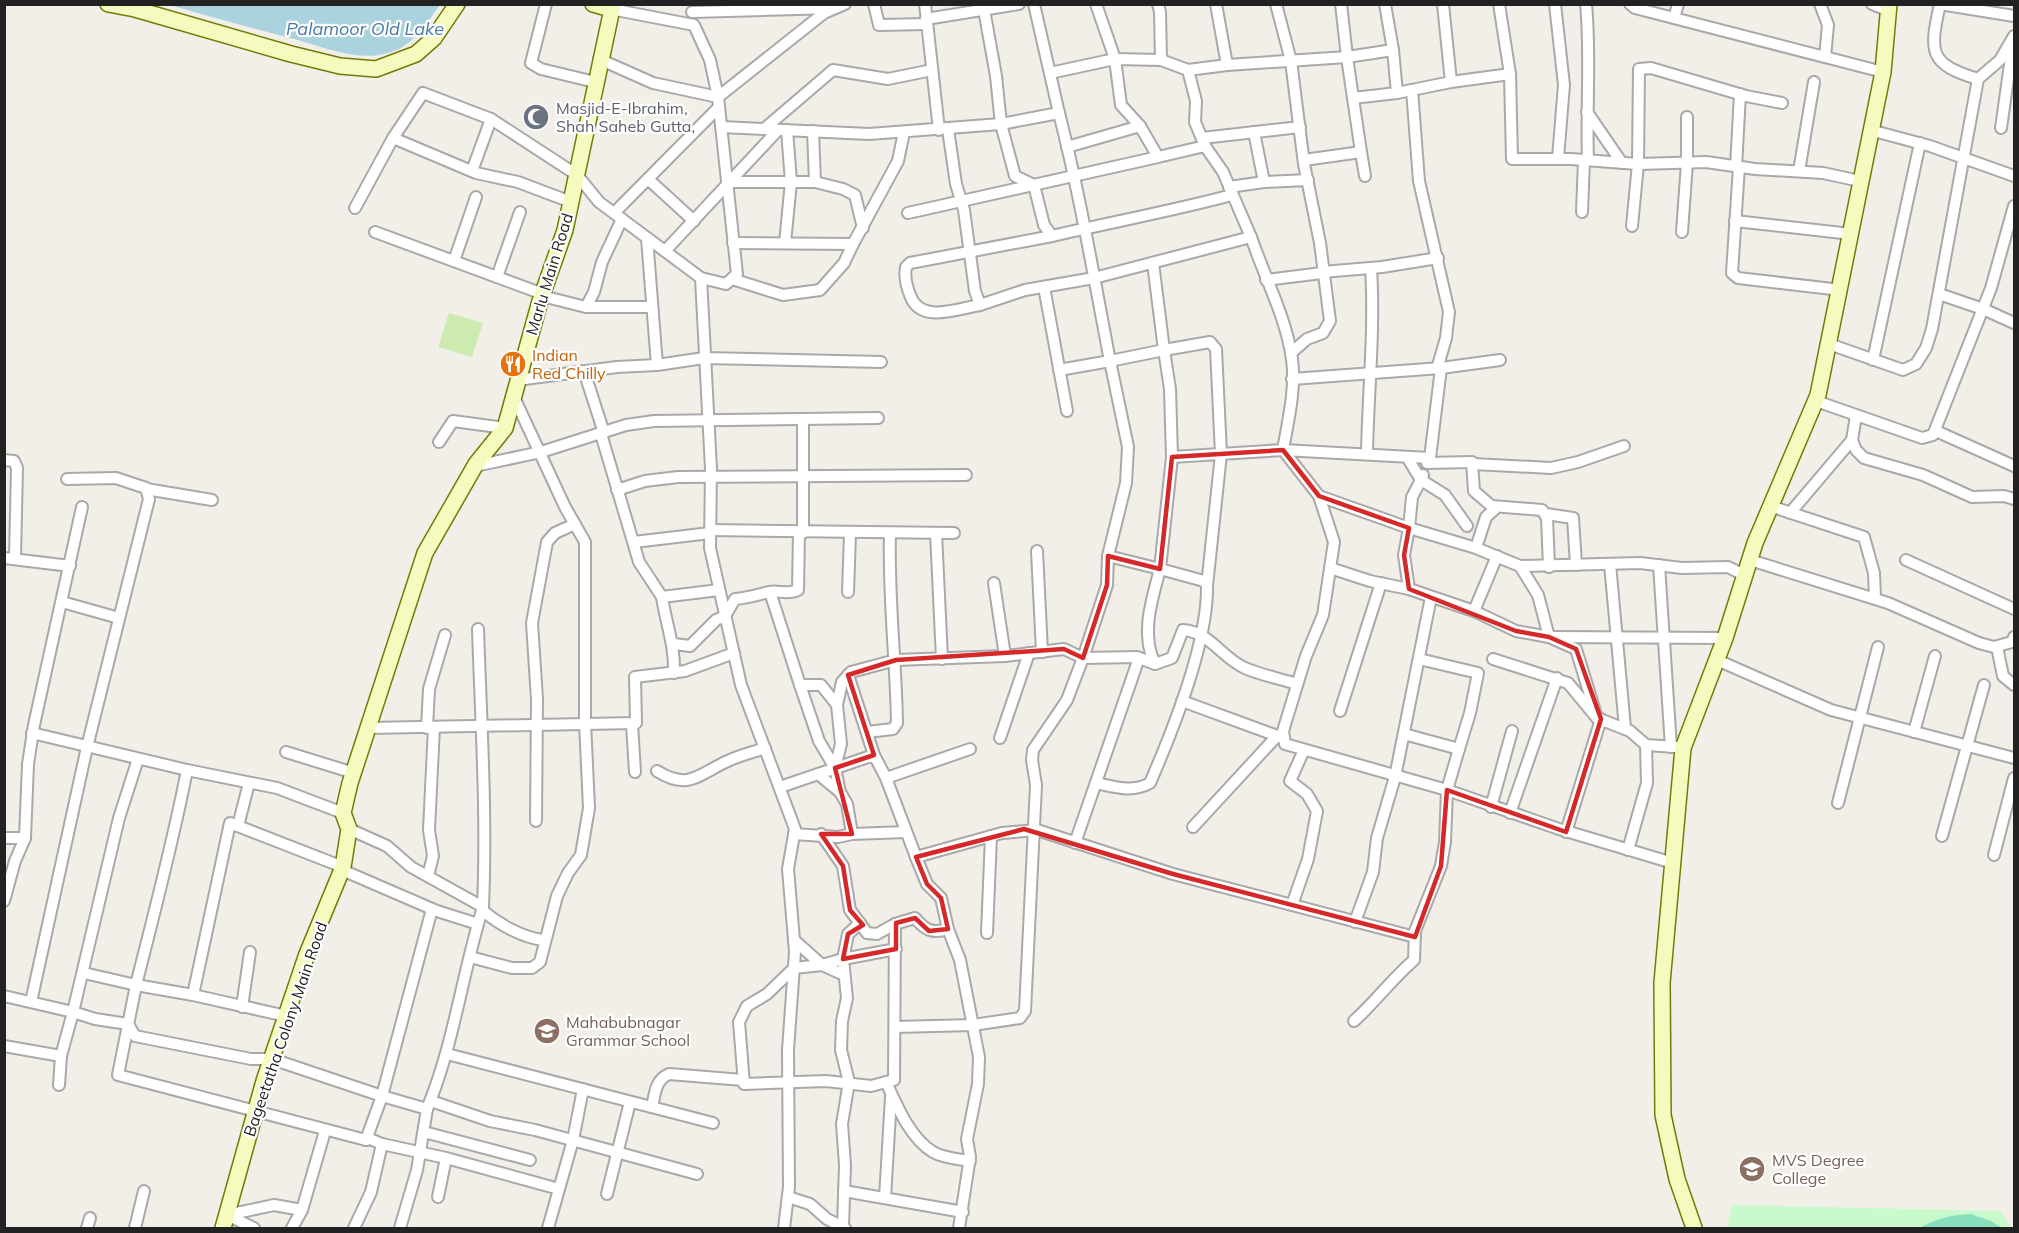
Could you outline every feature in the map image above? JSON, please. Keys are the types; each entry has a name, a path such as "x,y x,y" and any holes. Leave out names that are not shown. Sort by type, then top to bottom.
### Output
{"street":[{"path":"108,4 135,9 340,66 376,69 417,54 434,38 457,4"},
{"path":"546,4 531,63 541,69 595,82"},
{"path":"593,4 694,25"},
{"path":"874,4 879,25 927,21 984,7 1019,4"},
{"path":"925,4 932,70 961,201 971,251 975,291 980,305"},
{"path":"895,1027 973,1024 1020,1017 1024,1011 1036,785 1033,750 1067,700 1083,658 1107,585 1108,556 1126,483 1128,447 1075,177 1034,4"},
{"path":"1096,4 1115,59 1121,105 1140,126 1158,157"},
{"path":"1158,4 1161,60"},
{"path":"1216,4 1227,65"},
{"path":"1276,4 1292,61 1304,160 1320,243 1322,273 1330,321 1323,333 1307,339 1291,353"},
{"path":"1341,4 1365,176"},
{"path":"1385,4 1397,93"},
{"path":"1499,4 1510,74 1512,159 1558,158 1638,164 1688,163 1823,172 1860,181"},
{"path":"1555,4 1564,85 1558,158"},
{"path":"1582,212 1586,160 1589,34 1586,4"},
{"path":"1630,4 1674,18 1883,72"},
{"path":"1674,18 1678,4"},
{"path":"1820,4 1828,25 1825,57"},
{"path":"1677,747 1717,660 1744,575 1770,506 1816,401 1841,290 1860,181 1883,72 1889,8 1872,4"},
{"path":"1978,79 1953,71 1940,63 1935,40 1940,4 2014,16"},
{"path":"1443,5 1451,82"},
{"path":"355,208 393,138 423,93 491,119 577,175 599,202 701,278 726,284 737,274 718,102 710,60 694,25 691,8 841,6"},
{"path":"586,307 594,292 618,216 648,178 718,102 824,13 841,6"},
{"name":"Marlu Main Road","path":"369,728 424,553 475,466 505,428 543,295 565,230 599,59 612,7"},
{"path":"984,7 1001,124 1015,176 1034,185"},
{"path":"1829,344 1903,370 1916,364 1926,348 1939,294 1978,79 1982,73 2000,60 2014,38"},
{"path":"2001,128 2014,38"},
{"path":"1050,73 1115,59 1161,60 1188,70 1227,65 1347,57 1393,50"},
{"path":"599,59 652,83 718,102"},
{"path":"1632,226 1638,164 1639,69 1650,68 1740,94 1782,103"},
{"path":"764,129 833,70 888,79 932,70"},
{"path":"1188,70 1196,101 1195,122 1204,142 1223,172 1285,324 1291,353 1292,379 1283,450 1319,496 1334,542 1323,615 1297,684 1281,737 1193,827"},
{"path":"1353,98 1510,74"},
{"path":"1799,171 1814,82"},
{"path":"1409,589 1404,555 1412,497 1429,460 1439,368 1449,312 1419,181 1412,90"},
{"path":"1740,94 1734,276 1841,290"},
{"path":"1587,112 1622,163"},
{"path":"721,127 868,134 1001,124 1059,113"},
{"path":"1682,232 1688,163 1687,117"},
{"path":"472,171 491,119"},
{"path":"1067,147 1140,126"},
{"path":"908,213 1075,177 1158,157 1204,142 1254,132 1300,127"},
{"path":"665,252 728,183 782,130"},
{"path":"782,130 791,182 785,243"},
{"path":"1870,130 1920,143 2014,176"},
{"path":"813,131 815,182"},
{"path":"732,279 783,295 820,290 844,263 863,228 898,161 904,132"},
{"path":"1254,132 1264,182"},
{"path":"393,138 472,171 518,182 571,202"},
{"path":"1873,360 1920,143"},
{"path":"1304,160 1361,152"},
{"path":"648,178 693,221"},
{"path":"1251,237 1094,278 1044,287 980,305 930,313 922,311 912,303 906,285 905,274 910,263 1052,236 1264,182 1308,180"},
{"path":"728,183 815,182 843,189 855,195 863,228"},
{"path":"1034,185 1044,225 1052,236"},
{"path":"454,261 476,197"},
{"path":"1816,401 1922,438 1928,438 1936,431 1983,309 2014,206"},
{"path":"497,277 520,213"},
{"path":"1736,221 1851,234"},
{"path":"375,232 543,295 586,307 651,307"},
{"path":"647,238 657,365"},
{"path":"733,243 853,244"},
{"path":"1266,280 1438,258"},
{"path":"1153,263 1170,389 1172,458 1160,569 1146,632 1148,648 1155,664"},
{"path":"1367,454 1369,373 1374,317 1371,268"},
{"path":"701,278 711,476 710,548 741,685 795,829 788,869 794,968 788,1083 788,1197 784,1228"},
{"path":"1044,287 1067,411"},
{"path":"1939,294 1983,309 2014,323"},
{"path":"1059,370 1202,341 1214,344 1221,454 1200,634 1182,701 1150,783 1141,788 1129,789 1096,783"},
{"path":"470,957 512,968 532,968 540,962 557,896 568,873 581,855 589,808 585,722 585,542 541,452 515,388 584,371 657,365 704,358 881,362"},
{"path":"1292,379 1439,368 1500,360"},
{"path":"584,371 617,490 642,566 662,597 666,624 674,644 674,673"},
{"path":"1790,513 1852,440 1856,416"},
{"path":"475,466 541,452 626,425 654,421 878,418"},
{"path":"674,644 690,645 716,620 725,616 735,599 755,597 770,592 793,593 798,590 803,419"},
{"path":"439,442 453,421 505,428"},
{"path":"1936,431 2014,466"},
{"path":"1852,440 1856,450 1864,458 1923,475 1961,494 1981,498 2004,496 2014,499"},
{"path":"1172,458 1283,450 1473,462 1473,464 1520,468 1559,467 1624,446"},
{"path":"1407,457 1421,480 1445,495 1467,526"},
{"path":"4,460 14,461 17,468 10,558 70,566"},
{"path":"1473,464 1474,491 1495,509 1486,517 1476,548"},
{"path":"617,490 645,481 711,476 966,475"},
{"path":"67,479 116,478 146,489 212,500"},
{"path":"31,1002 87,747 149,499 146,489"},
{"path":"1319,496 1409,528 1476,548 1520,566 1610,564 1682,568 1728,567 1744,575"},
{"path":"1492,506 1535,508 1546,514 1573,518 1576,565"},
{"path":"1770,506 1864,537 1875,573 1875,598"},
{"path":"4,901 15,861 25,838 32,733 82,507"},
{"path":"1546,514 1549,567"},
{"path":"536,821 537,723 532,623 540,569 547,542 555,532 575,524"},
{"path":"634,542 710,532 954,533"},
{"path":"936,533 942,659"},
{"path":"848,592 850,534"},
{"path":"867,732 896,727 896,660 890,603 890,534"},
{"path":"1037,551 1042,651"},
{"path":"1108,556 1204,581 1207,586"},
{"path":"1473,611 1497,556"},
{"path":"1750,560 1875,598 1948,631 1997,647 2012,642 2014,637"},
{"path":"1906,560 2014,609"},
{"path":"1610,564 1625,728"},
{"path":"1659,565 1664,636 1677,747 1673,863 1662,982 1663,1115 1677,1179 1694,1228"},
{"path":"1520,566 1538,595 1549,637"},
{"path":"1330,568 1409,589 1473,611 1516,631 1549,637 1725,638"},
{"path":"994,583 1005,656"},
{"path":"1340,711 1381,583"},
{"path":"662,597 719,590"},
{"path":"770,592 819,741 835,768 840,792 847,804 852,834"},
{"path":"1355,922 1373,872 1377,838 1395,777 1431,597"},
{"path":"62,602 119,618"},
{"path":"400,1228 421,1152 429,1105 447,1054 483,908 486,857 485,763 481,727 478,629"},
{"path":"800,685 821,685 845,679 896,660 1005,656 1064,649 1083,658 1139,658 1155,664 1172,658 1183,630 1200,634 1214,642 1245,669 1297,684"},
{"path":"428,876 433,856 429,830 429,688 445,635"},
{"path":"1549,637 1576,649 1600,718 1566,832"},
{"path":"1838,803 1878,647"},
{"path":"1997,647 2003,676 2014,685"},
{"path":"32,733 138,759 277,788 343,813 369,728 481,727 585,722 632,724 636,723 635,677 674,673 734,653"},
{"path":"1000,738 1029,653"},
{"path":"1914,732 1935,656"},
{"path":"1075,843 1139,658"},
{"path":"1354,1021 1376,1001 1391,979 1414,960 1414,937 1441,866 1445,842 1447,790 1470,713 1478,674 1419,659"},
{"path":"1493,659 1568,683 1600,718 1625,728 1646,745 1677,747"},
{"path":"1717,660 1831,710 2014,758"},
{"path":"1510,813 1557,678"},
{"path":"835,768 841,744 837,705 845,679"},
{"path":"845,679 927,884 941,898 948,929 960,960 979,1057 978,1084 968,1139 970,1161 959,1228"},
{"path":"821,685 837,705"},
{"path":"1942,836 1984,685"},
{"path":"1182,701 1281,737 1285,744 1447,790 1566,832 1673,863"},
{"path":"632,724 635,772"},
{"path":"1491,807 1512,731"},
{"path":"1404,734 1459,749"},
{"path":"1629,850 1647,783 1646,745"},
{"path":"657,771 668,778 686,781 699,778 727,761 765,748"},
{"path":"886,778 970,749"},
{"path":"1292,905 1308,859 1317,811 1307,794 1290,781 1304,750"},
{"path":"286,752 354,773"},
{"path":"780,788 874,755"},
{"path":"59,1085 61,1056 84,973 119,818 138,759"},
{"path":"187,770 174,837 164,866 136,985 118,1076 256,1110 325,1131 335,1131 446,1158 559,1189"},
{"path":"818,774 840,792"},
{"path":"1994,855 2014,778"},
{"path":"238,826 249,783"},
{"name":"Bageetatha Colony Main Road","path":"225,1222 256,1110 286,1016 307,954 343,868 349,829 343,813"},
{"path":"193,995 230,823 343,868 432,909 478,924"},
{"path":"349,829 387,846 411,867 483,908 497,922 534,939 544,940"},
{"path":"916,857 991,836 1034,830 1173,874 1414,937"},
{"path":"794,834 821,834 838,837 852,834 906,832"},
{"path":"821,834 843,866 850,910 867,933 877,933 915,918 929,931 937,933 948,929"},
{"path":"987,933 991,836"},
{"path":"4,838 25,838"},
{"path":"366,1140 382,1096 432,909"},
{"path":"788,1197 810,1204 827,1219 842,1227 844,1191 842,1124 849,1082 841,1050 842,1021 847,998 843,959 848,934 861,923"},
{"path":"895,924 896,949 894,1080 871,1086 849,1082 744,1084 740,1022 747,1006 767,994 794,968 822,965 896,949"},
{"path":"794,940 822,965 844,975"},
{"path":"242,1006 250,952"},
{"path":"84,973 286,1016"},
{"path":"4,996 95,1019 128,1024"},
{"path":"128,1024 135,1036 251,1059 272,1059 382,1096 573,1140 697,1174"},
{"path":"4,1046 61,1056"},
{"path":"447,1054 713,1124"},
{"path":"652,1107 657,1085 669,1074 743,1080"},
{"path":"886,1082 920,1141 932,1152 970,1161"},
{"path":"548,1228 573,1140 583,1089"},
{"path":"885,1198 891,1094"},
{"path":"607,1194 630,1102"},
{"path":"292,1228 302,1209 325,1131"},
{"path":"424,1132 530,1160"},
{"path":"354,1228 371,1192 382,1144"},
{"path":"438,1197 446,1158"},
{"path":"135,1228 144,1191"},
{"path":"844,1191 963,1212"},
{"path":"225,1222 274,1205 302,1209"},
{"path":"225,1222 254,1228"}],"highlighted area":[{"path":"1283,450 1319,496 1409,528 1404,555 1409,589 1516,631 1549,637 1576,649 1601,719 1566,832 1447,790 1441,866 1415,937 1173,874 1024,829 916,857 927,884 941,898 948,929 929,931 915,918 896,923 896,949 843,959 848,934 863,925 850,910 843,866 821,834 852,834 835,768 874,755 848,675 896,660 1064,649 1083,658 1107,585 1108,556 1160,569 1172,457"}],"green space":[{"path":"449,313 483,323 472,357 438,347"},
{"path":"1732,1205 2001,1211 2011,1228 1727,1228"},
{"path":"1971,1214 1991,1221 2002,1228 1920,1228 1944,1218"}],"water":[{"name":"Palamoor Old Lake","path":"170,5 440,5 418,34 405,45 388,53 364,56 328,49"}],"place":[{"name":"Masjid-E-Ibrahim, Shah Saheb Gutta,","path":"536,117"},
{"name":"Indian Red Chilly","path":"513,364"},
{"name":"Mahabubnagar Grammar School","path":"547,1031"},
{"name":"MVS Degree College","path":"1752,1169"}]}
